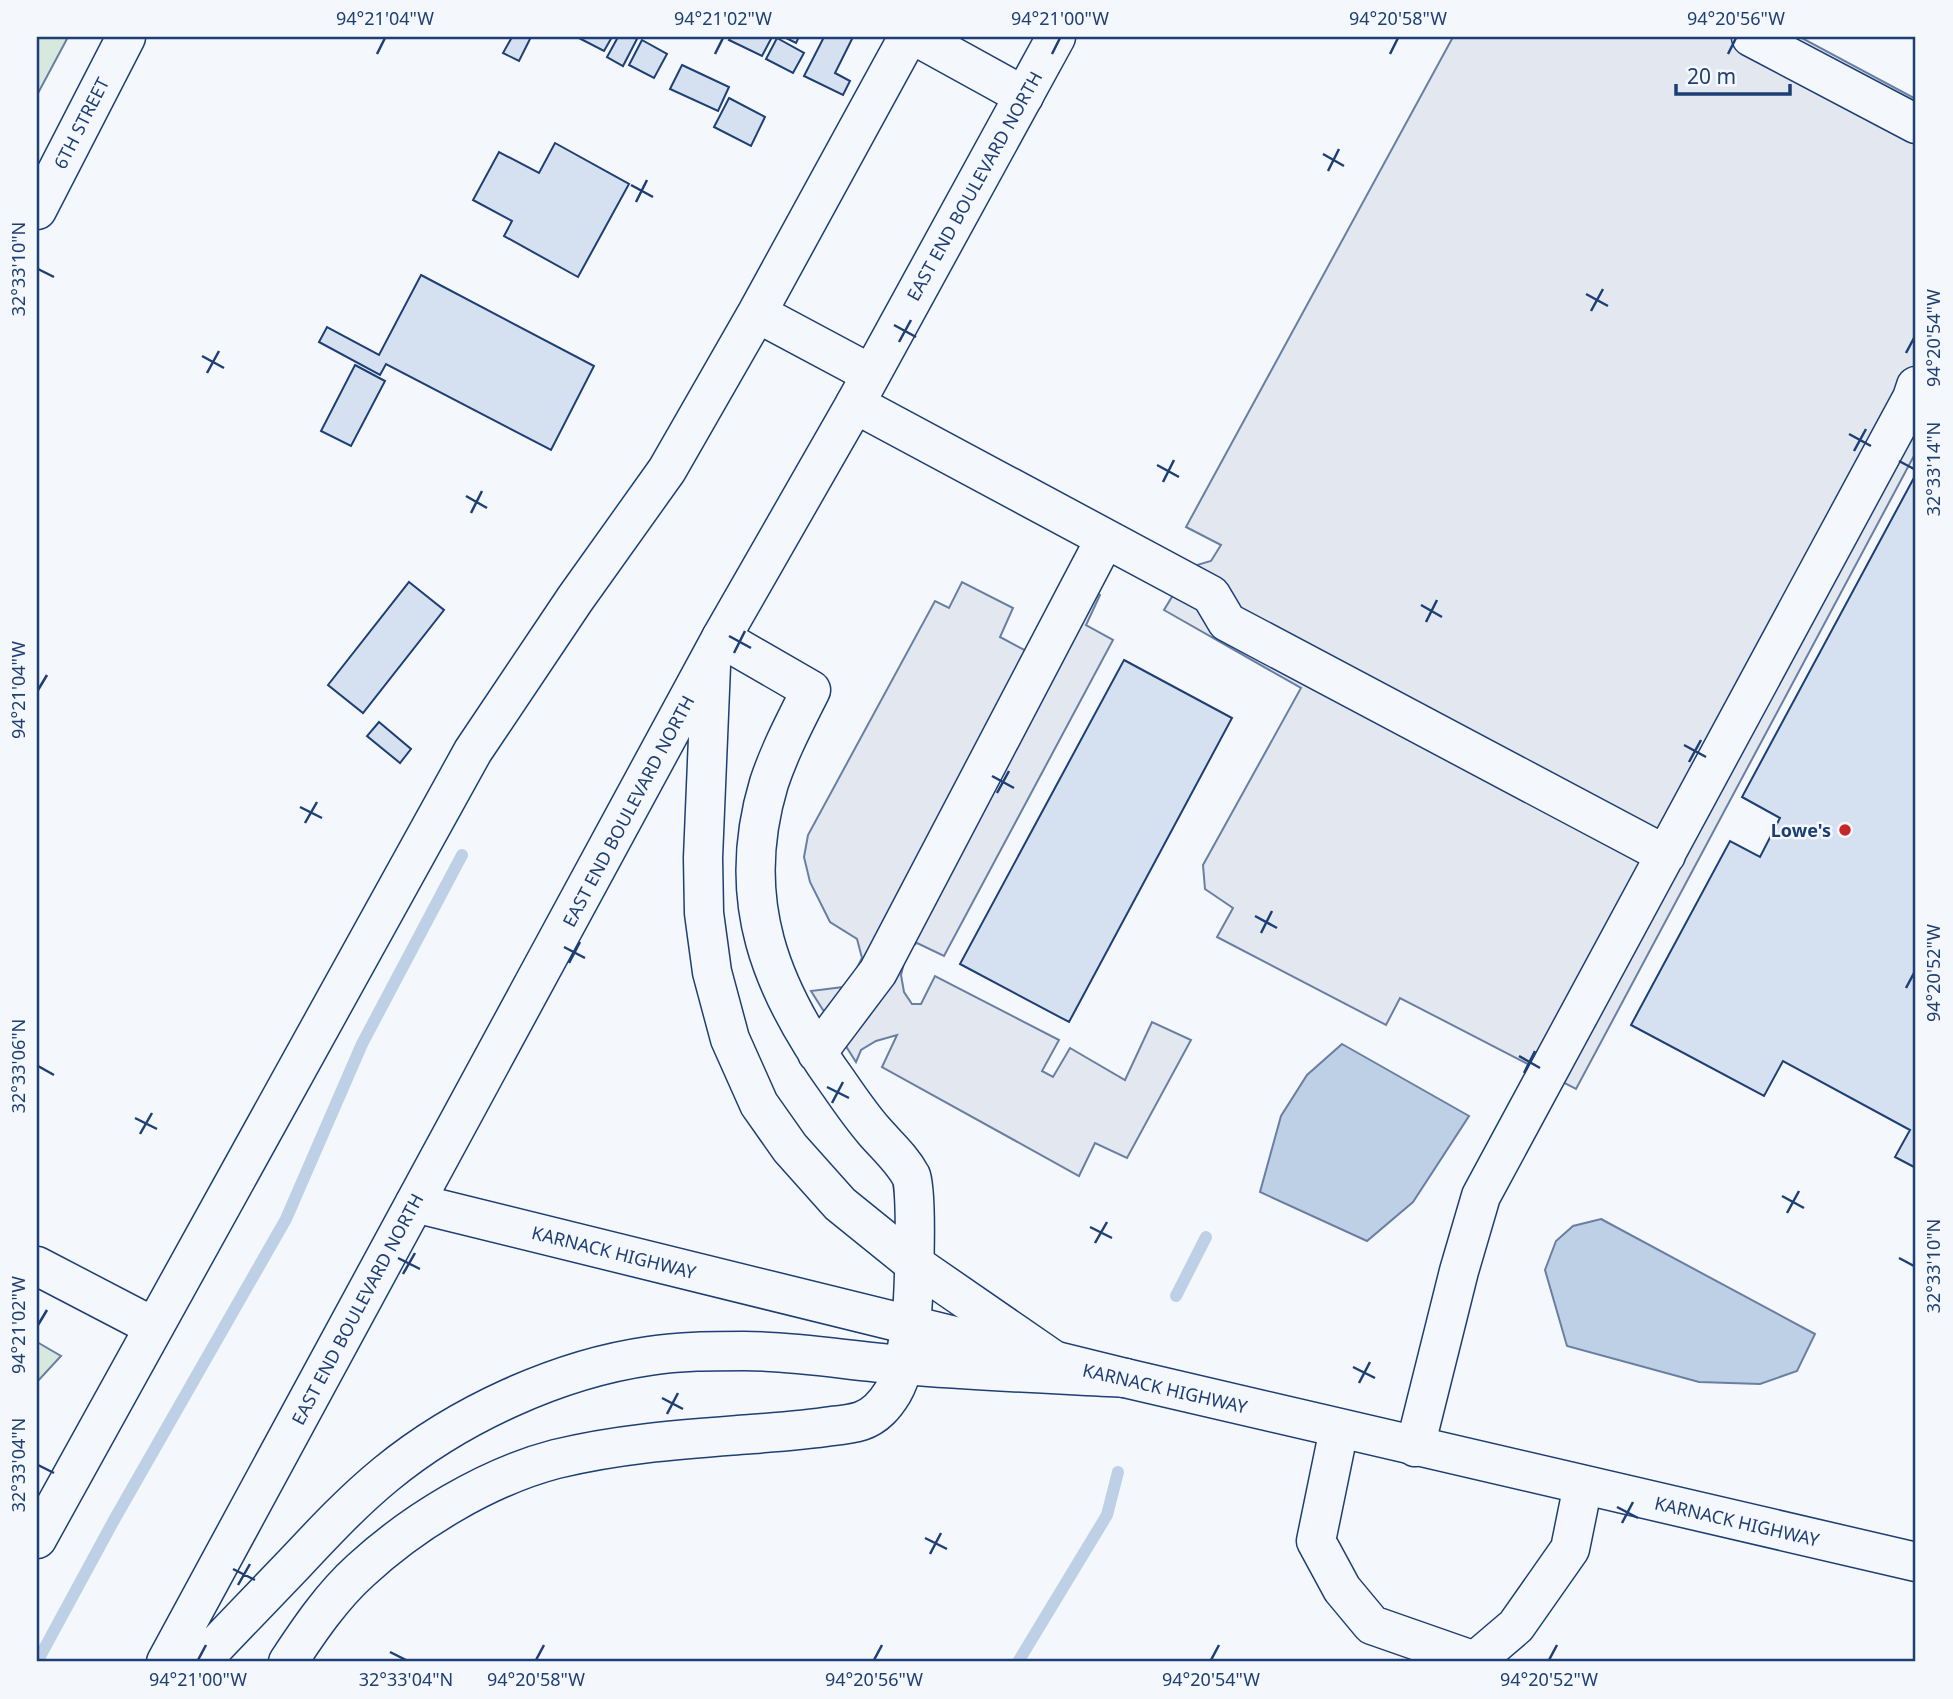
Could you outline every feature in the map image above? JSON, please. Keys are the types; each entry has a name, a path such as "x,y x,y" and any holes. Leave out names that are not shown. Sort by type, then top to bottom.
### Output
{"main road":[{"name":"6TH STREET","path":"37,210 126,37"},
{"path":"37,1539 473,751 575,599 667,470 757,313 908,37"},
{"path":"917,37 1024,96"},
{"name":"EAST END BOULEVARD NORTH","path":"166,1662 717,648 1056,37"},
{"path":"1751,37 1916,124"},
{"path":"757,313 863,389 1105,538 1211,595 1227,622 1666,855"},
{"path":"1415,1447 1459,1271 1482,1196 1912,398 1916,386"},
{"path":"817,1053 878,972 1105,538"},
{"path":"288,1662 328,1606 359,1572 400,1538 453,1504 503,1478 555,1460 620,1446 790,1432 858,1423 885,1405 896,1388 911,1326 913,1263 914,1181 902,1161 870,1128 804,1032 782,988 764,942 755,895 760,818 783,745 811,690 717,648 703,858 704,913 712,972 730,1039 760,1104 790,1148 840,1204 913,1263 1055,1361"},
{"name":"KARNACK HIGHWAY","path":"415,1203 1125,1378 1916,1562"},
{"path":"37,1266 154,1327"},
{"path":"200,1662 340,1516 387,1473 467,1419 554,1380 600,1366 649,1356 746,1351 902,1365 1125,1378"},
{"path":"1339,1429 1316,1541 1342,1588 1372,1625 1475,1661 1516,1626 1570,1549 1583,1485"}],"shaded area":[{"path":"37,37 68,37 37,95"},
{"path":"1453,37 1800,37 1916,99 1916,452 1576,1089 1400,998 1386,1025 1217,937 1233,908 1205,889 1203,865 1301,688 1164,610 1190,567 1211,561 1221,545 1186,527"},
{"path":"1071,573 1100,595 1086,625 1113,640 944,956 917,943 907,950 901,975 904,992 912,1004 921,1004 935,976 1059,1040 1042,1071 1053,1077 1070,1048 1125,1080 1152,1022 1191,1040 1127,1158 1095,1143 1079,1176 882,1067 897,1035 876,1041 861,1050 856,1062 811,991 843,987 862,958 857,939 830,922 810,882 804,857 808,835 935,601 949,608 962,582 1013,608 1000,637 1030,653"},
{"path":"37,1342 61,1356 37,1382"}],"water":[{"path":"1342,1044 1469,1116 1413,1202 1367,1241 1260,1192 1281,1116 1307,1075"},
{"path":"1601,1219 1815,1334 1797,1371 1760,1384 1699,1382 1567,1346 1545,1270 1556,1241 1573,1226"}],"building":[{"path":"512,37 531,37 519,61 503,53"},
{"path":"577,37 612,37 604,51"},
{"path":"618,37 637,39 623,66 607,57"},
{"path":"731,37 772,37 762,56 729,40"},
{"path":"784,37 799,37 796,43"},
{"path":"824,37 853,37 835,73 850,81 843,95 804,76"},
{"path":"777,38 804,53 793,73 766,59"},
{"path":"642,40 667,54 654,78 629,65"},
{"path":"682,65 729,87 718,111 670,89"},
{"path":"729,98 765,117 751,146 714,127"},
{"path":"555,143 629,184 578,277 504,236 512,221 473,200 499,152 539,173"},
{"path":"421,275 594,366 551,450 386,364 380,375 319,342 327,327 379,355"},
{"path":"355,365 385,381 351,446 321,431"},
{"name":"Lowe's","path":"1916,474 1916,1168 1895,1157 1910,1130 1783,1061 1764,1096 1631,1025 1730,841 1760,857 1780,818 1742,797"},
{"path":"409,582 444,610 363,713 328,685"},
{"path":"1124,660 1232,718 1069,1022 960,964"},
{"path":"379,722 411,749 400,763 367,736"}],"waterway":[{"path":"37,1662 114,1520 286,1219 362,1044 462,855"},
{"path":"1176,1296 1206,1237"},
{"path":"1018,1662 1107,1515 1118,1472"}],"place":[{"name":"Lowe's","path":"1845,830"}]}
